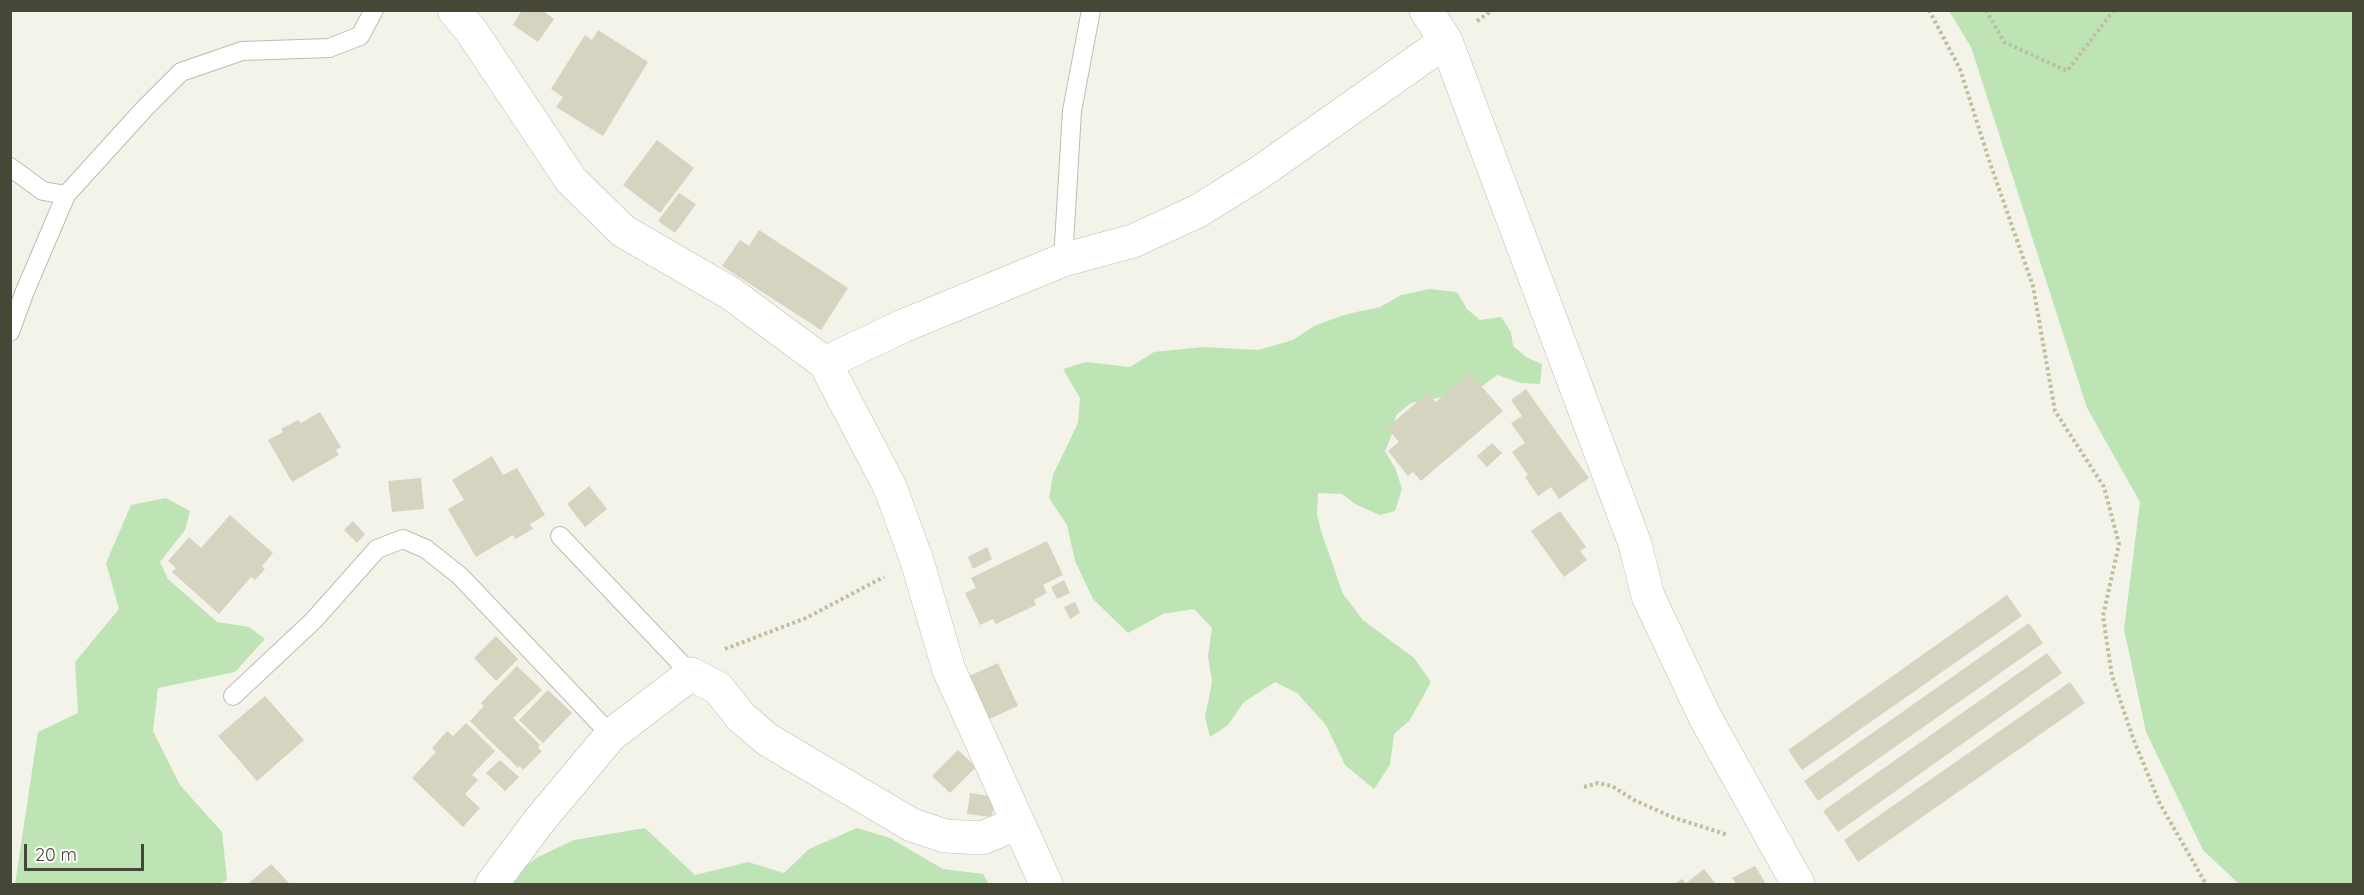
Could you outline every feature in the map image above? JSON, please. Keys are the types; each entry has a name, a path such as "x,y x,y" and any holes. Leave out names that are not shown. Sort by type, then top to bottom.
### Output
{"street":[{"path":"454,10 472,32 571,180 623,231 730,292 825,363 890,487 917,561 950,670 1046,885"},
{"path":"1426,10 1446,41 1635,544 1648,596 1705,717 1798,885"},
{"path":"825,363 903,326 1064,260 1133,241 1198,211 1258,173 1446,41"},
{"path":"492,885 539,821 612,735 691,674 718,688 741,717 768,740 912,825 945,837 982,838 1018,823"}],"lane":[{"path":"10,332 66,195 145,108 182,72 242,51 329,48 360,36 374,10"},
{"path":"1064,260 1072,111 1091,10"},
{"path":"10,167 43,191 66,195"},
{"path":"560,536 691,674"},
{"path":"233,696 314,620 377,549 403,539 426,549 460,576 612,735"}],"path":[{"path":"1929,10 1960,69 2033,286 2055,411 2104,487 2119,544 2103,616 2112,676 2133,738 2160,804 2206,885"},
{"path":"1986,10 2004,42 2067,71 2114,10"},
{"path":"691,674 721,651 806,618 917,561"},
{"path":"1584,787 1598,783 1612,786 1634,800 1672,817 1728,835 1775,842"}],"green space":[{"path":"1949,11 2353,11 2353,884 2239,884 2203,850 2146,732 2124,629 2140,502 2087,408 1971,47"},
{"path":"1429,289 1457,292 1467,309 1480,320 1501,317 1511,332 1513,346 1526,357 1542,364 1540,384 1521,383 1497,375 1481,387 1411,403 1396,415 1385,451 1396,470 1402,489 1395,511 1380,515 1355,504 1342,494 1318,493 1317,514 1321,531 1343,594 1363,620 1414,658 1431,682 1410,720 1394,734 1390,765 1374,789 1345,765 1326,725 1297,693 1275,682 1244,702 1228,725 1210,737 1205,717 1212,682 1208,656 1212,628 1194,609 1163,614 1128,633 1093,599 1075,561 1067,525 1049,498 1053,475 1078,423 1080,398 1063,369 1086,362 1130,367 1154,352 1203,347 1258,350 1293,340 1314,326 1347,314 1380,307 1401,295"},
{"path":"166,498 190,511 185,530 160,562 168,579 217,622 249,627 265,639 235,672 158,688 153,731 180,785 222,832 227,880 219,884 15,884 38,732 78,713 75,662 119,609 106,563 131,505"},
{"path":"645,828 695,875 748,862 784,873 809,849 857,828 890,838 943,869 983,874 989,884 504,884 536,858 574,840"}],"building":[{"path":"522,10 542,10 554,19 538,42 513,25"},
{"path":"598,30 648,62 603,136 556,107 563,97 551,89 585,35 592,40"},
{"path":"657,140 694,168 660,213 623,185"},
{"path":"679,193 696,204 675,233 658,221"},
{"path":"759,230 848,288 821,330 722,266 740,240 749,246"},
{"path":"1470,373 1503,411 1421,481 1413,472 1408,476 1388,451 1399,442 1387,428 1427,393 1436,402"},
{"path":"1526,389 1589,478 1559,499 1551,487 1538,496 1525,477 1528,475 1512,452 1525,443 1511,423 1522,416 1511,400"},
{"path":"320,412 341,447 336,450 339,455 292,482 268,440 283,432 281,429 298,420 301,423"},
{"path":"1492,443 1502,453 1487,467 1477,456"},
{"path":"492,456 503,475 517,468 545,515 530,524 533,529 515,539 513,535 476,557 448,509 464,500 452,480"},
{"path":"421,478 424,509 392,512 388,481"},
{"path":"589,486 607,509 585,527 567,504"},
{"path":"1560,511 1586,547 1580,551 1587,560 1564,577 1531,531"},
{"path":"230,515 273,553 262,566 265,569 255,580 251,577 219,614 172,572 176,568 168,561 189,537 201,548"},
{"path":"353,521 365,534 357,543 344,530"},
{"path":"1047,541 1063,575 1043,585 1047,593 1034,600 1036,605 996,624 993,619 980,625 965,593 976,588 971,578"},
{"path":"987,547 992,559 973,569 968,557"},
{"path":"1064,580 1070,593 1057,599 1051,587"},
{"path":"2007,595 2022,616 1802,770 1788,750"},
{"path":"1075,602 1080,613 1070,619 1064,607"},
{"path":"2029,623 2043,643 1818,801 1804,781"},
{"path":"496,636 518,659 496,681 474,658"},
{"path":"2047,653 2062,673 1838,832 1823,811"},
{"path":"998,663 1018,706 987,720 967,677"},
{"path":"517,666 542,690 513,718 540,745 538,748 542,751 523,770 520,766 518,768 470,721 484,706 481,703"},
{"path":"2070,682 2085,703 1858,862 1844,840"},
{"path":"548,690 572,713 543,743 519,720"},
{"path":"265,696 304,740 257,781 218,736"},
{"path":"466,723 495,751 472,775 478,780 465,794 480,808 463,827 412,778 436,752 432,748 447,731 453,736"},
{"path":"958,750 976,767 950,793 932,776"},
{"path":"500,760 519,777 505,791 486,773"},
{"path":"970,793 995,797 992,817 967,814"},
{"path":"271,864 290,884 248,884"},
{"path":"1755,866 1766,884 1736,884 1732,878"},
{"path":"1704,869 1716,884 1674,884 1682,879 1686,883"}]}
